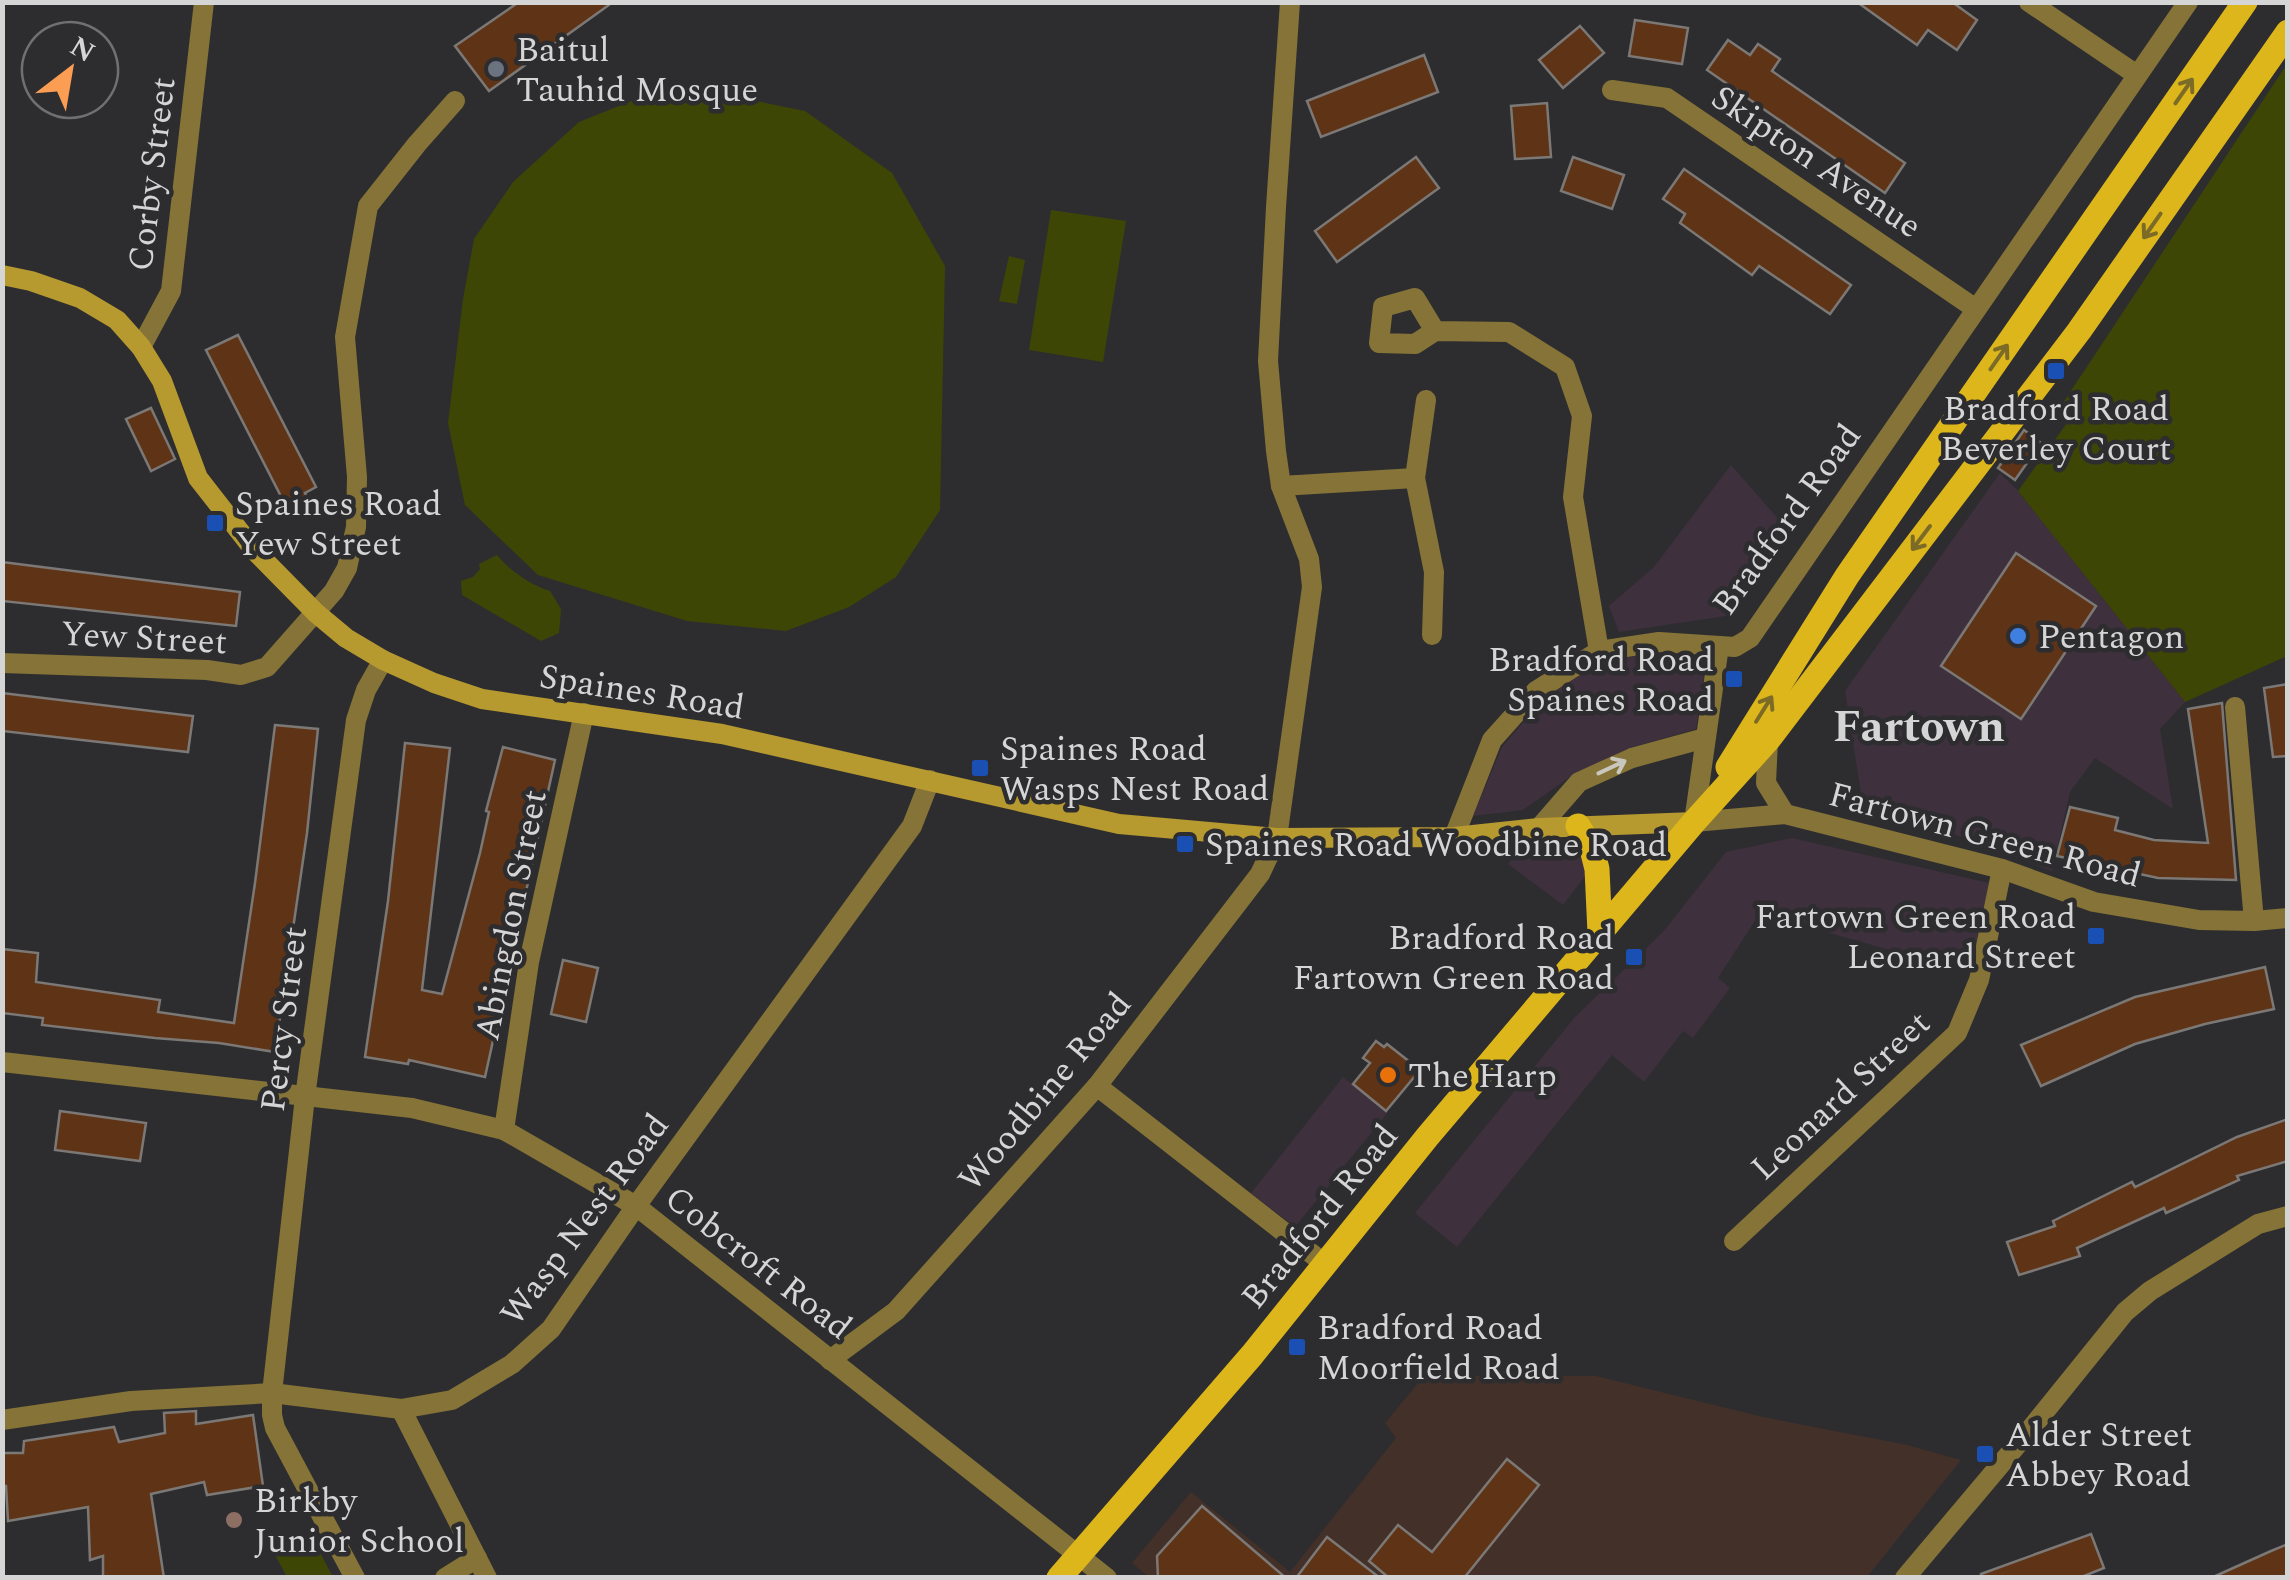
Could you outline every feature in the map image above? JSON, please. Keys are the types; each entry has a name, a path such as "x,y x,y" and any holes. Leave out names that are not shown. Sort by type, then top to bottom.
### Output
{"main road":[{"path":"1694,822 1846,576 2245,2"},
{"path":"1694,822 1768,740 2079,331 2288,32"},
{"name":"Bradford Road","path":"1059,1578 1252,1355 1428,1136 1694,822"},
{"path":"1578,826 1592,849 1597,869 1600,933"}],"street":[{"name":"Corby Street","path":"141,347 170,291 204,2"},
{"path":"1278,838 1312,587 1309,559 1281,486 1268,361 1290,2"},
{"path":"2028,2 2137,75"},
{"name":"Bradford Road","path":"1694,822 1719,646 1735,646 1750,638 2188,2"},
{"name":"Skipton Avenue","path":"1612,90 1667,98 1976,309"},
{"name":"Yew Street","path":"2,663 207,670 241,675 267,666 334,591 347,568 356,528 345,337 368,206 455,100"},
{"name":"Spaines Road","path":"2,275 80,298 117,320 141,347 162,381 198,478 256,551 316,612 346,638 383,660 482,699 722,734 1119,824 1278,838 1454,838 1539,828 1694,822"},
{"path":"1435,330 1510,332 1565,367 1582,416 1573,497 1599,651"},
{"path":"1426,400 1414,478 1434,572 1432,636"},
{"path":"1281,486 1414,478"},
{"path":"1454,838 1492,740 1536,691 1599,651 1659,642 1719,646"},
{"name":"Percy Street","path":"354,1578 275,1428 272,1393 305,1097 356,720 366,690 383,660"},
{"path":"2235,706 2254,921"},
{"name":"Abingdon Street","path":"504,1130 528,962 584,713"},
{"path":"1539,828 1580,782 1632,758 1705,738"},
{"name":"Fartown Green Road","path":"1768,740 1766,783 1785,814"},
{"name":"Wasp Nest Road","path":"2,1420 131,1400 272,1393 401,1409 452,1400 512,1364 552,1329 636,1206 912,826 930,780"},
{"name":"Fartown Green Road","path":"1694,822 1785,814 2002,869 2094,902 2199,920 2288,918"},
{"name":"Woodbine Road","path":"830,1360 896,1312 1097,1086 1260,874 1278,838"},
{"name":"Leonard Street","path":"1734,1241 1957,1032 1979,980 2002,869"},
{"name":"Cobcroft Road","path":"2,1062 412,1108 504,1130 636,1206 1107,1578"},
{"path":"1097,1086 1321,1271"},
{"path":"1905,1578 2125,1312 2150,1291 2258,1224 2288,1216"},
{"path":"401,1409 482,1568 446,1578"}],"shaded area":[{"path":"1731,465 1790,532 1732,615 1619,632 1609,606 1654,567"},
{"path":"2000,473 2185,702 2160,729 2173,809 2095,758 2070,792 2052,871 1862,800 1845,691"},
{"path":"1662,653 1707,655 1696,729 1633,747 1577,772 1523,810 1473,816 1502,747 1545,697 1603,660"},
{"path":"1595,838 1605,850 1563,905 1508,864 1525,841"},
{"path":"1792,838 1989,883 1970,973 1760,913 1718,978 1730,988 1693,1038 1683,1031 1644,1082 1612,1055 1457,1247 1415,1213 1575,1017 1663,932 1726,852"},
{"path":"1343,1077 1388,1112 1295,1227 1251,1193"},
{"path":"1424,1376 1596,1376 1961,1460 1867,1577 1150,1578 1132,1563 1191,1492 1290,1572 1396,1438 1385,1423"}],"green space":[{"path":"2287,64 2287,656 2185,702 2018,491 2067,423 2055,415"},
{"path":"674,84 805,111 892,173 945,266 940,510 896,577 849,607 786,631 687,621 538,575 465,505 448,423 474,239 513,182 579,122"},
{"path":"1051,210 1126,221 1103,362 1029,350"},
{"path":"1009,256 1025,260 1017,304 999,301"},
{"path":"497,555 521,577 550,591 561,609 559,633 541,641 462,595 461,581 473,577 480,569 479,564"},
{"path":"310,1534 333,1577 287,1577 274,1553"}],"building":[{"name":"Baitul Tauhid Mosque","path":"519,2 613,2 489,91 455,46"},
{"path":"1857,2 1952,2 1977,20 1957,50 1928,30 1917,45"},
{"path":"1635,20 1688,28 1682,64 1629,56"},
{"path":"1580,26 1604,53 1563,88 1539,60"},
{"path":"1728,40 1750,55 1758,44 1780,59 1772,71 1905,163 1885,193 1707,70"},
{"path":"1424,55 1438,92 1321,137 1307,101"},
{"path":"1547,103 1551,157 1515,159 1511,106"},
{"path":"1416,157 1439,188 1337,262 1315,231"},
{"path":"1573,157 1624,175 1612,209 1561,191"},
{"path":"1684,169 1851,285 1830,314 1759,266 1752,275 1680,223 1685,214 1663,199"},
{"path":"238,335 316,487 305,493 312,506 291,516 206,350"},
{"path":"151,408 175,459 151,471 126,419"},
{"path":"2024,430 2041,443 2015,480 1998,468"},
{"name":"Pentagon","path":"2016,553 2096,606 2021,719 1941,666"},
{"path":"2,562 240,592 236,626 2,601"},
{"path":"2288,684 2288,756 2273,757 2264,688"},
{"path":"2,693 193,716 188,752 2,731"},
{"path":"2222,703 2236,880 2158,878 2057,856 2070,807 2118,818 2115,830 2154,840 2208,843 2188,709"},
{"path":"275,725 318,729 275,1052 42,1025 43,1018 2,1013 2,949 38,953 36,982 160,1000 158,1012 234,1023"},
{"path":"405,743 450,748 422,990 442,994 480,853 489,812 486,811 503,747 555,760 485,1077 409,1060 408,1064 365,1057 388,901"},
{"path":"563,960 598,968 586,1022 551,1014"},
{"path":"2265,967 2274,1009 2135,1044 2041,1086 2021,1045 2135,997"},
{"name":"The Harp","path":"1376,1041 1384,1047 1387,1044 1420,1070 1386,1111 1353,1084 1370,1063 1363,1058"},
{"path":"60,1111 146,1123 140,1161 55,1150"},
{"path":"2288,1119 2288,1161 2237,1176 2239,1180 2166,1213 2164,1208 2077,1248 2080,1256 2019,1275 2007,1242 2055,1226 2053,1221 2132,1182 2135,1187 2237,1137"},
{"path":"196,1411 196,1424 253,1415 263,1486 207,1495 204,1482 151,1494 164,1578 103,1578 103,1556 90,1560 88,1507 8,1521 2,1453 23,1453 24,1441 114,1427 119,1442 165,1433 164,1413"},
{"path":"1507,1459 1539,1485 1464,1578 1389,1578 1369,1561 1398,1525 1432,1552"},
{"path":"1202,1506 1286,1578 1158,1578 1157,1556"},
{"path":"2091,1534 2104,1568 2079,1578 1981,1578 1981,1574"},
{"path":"1327,1537 1380,1578 1296,1578"},
{"path":"2288,1544 2288,1578 2211,1578 2271,1551"}],"place":[{"name":"Baitul Tauhid Mosque","path":"496,69"},
{"name":"Bradford Road Beverley Court","path":"2056,371"},
{"name":"Spaines Road Yew Street","path":"215,523"},
{"name":"Pentagon","path":"2018,636"},
{"name":"Bradford Road Spaines Road","path":"1734,679"},
{"name":"Spaines Road Wasps Nest Road","path":"980,768"},
{"name":"Spaines Road Woodbine Road","path":"1185,844"},
{"name":"Fartown Green Road Leonard Street","path":"2096,936"},
{"name":"Bradford Road Fartown Green Road","path":"1634,957"},
{"name":"The Harp","path":"1388,1075"},
{"name":"Bradford Road Moorfield Road","path":"1297,1347"},
{"name":"Alder Street Abbey Road","path":"1985,1454"},
{"name":"Birkby Junior School","path":"234,1520"}],"district":[{"name":"Fartown","path":"1919,725"}]}
